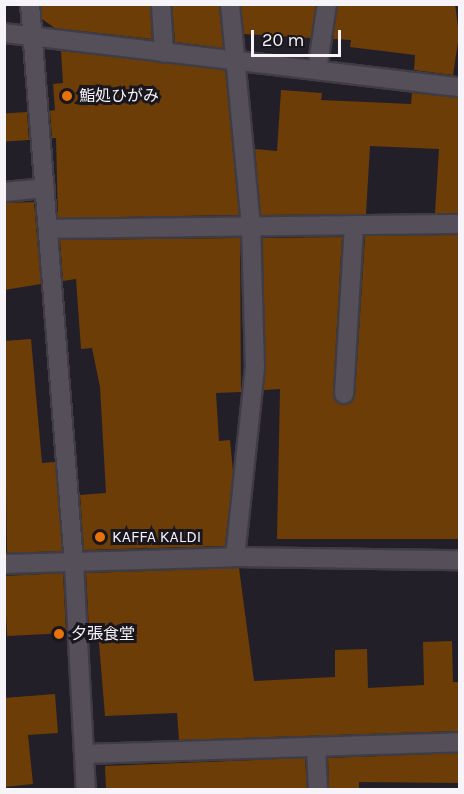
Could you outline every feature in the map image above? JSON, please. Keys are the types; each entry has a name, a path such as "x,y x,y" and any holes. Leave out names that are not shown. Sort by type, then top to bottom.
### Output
{"street":[{"path":"30,4 74,564 86,754 86,789"},
{"path":"161,4 164,53"},
{"path":"230,4 251,225 255,367 235,557"},
{"path":"317,70 327,4"},
{"path":"4,33 459,87"},
{"path":"4,192 45,188"},
{"path":"48,229 459,224"},
{"path":"344,394 354,225"},
{"path":"4,564 74,564 235,557 459,560"},
{"path":"86,754 459,742"},
{"path":"316,747 318,789"}],"building":[{"path":"41,4 150,4 152,39 55,28 42,19"},
{"path":"172,4 219,4 223,48 175,42"},
{"path":"241,4 316,4 311,38 244,34"},
{"path":"338,4 455,4 459,35 453,75 414,70 415,55 350,47 351,40 333,39"},
{"path":"61,51 225,70 239,215 58,218 56,138 52,138 50,111 55,110 53,84 63,83"},
{"path":"281,90 322,93 321,100 411,104 412,93 459,98 459,213 435,213 439,149 370,146 366,214 261,215 255,149 277,151"},
{"path":"27,112 29,140 6,142 4,114"},
{"path":"34,202 41,284 4,290 4,203"},
{"path":"459,235 459,539 277,539 280,389 264,390 263,238 342,237 333,393 344,405 355,395 365,236"},
{"path":"240,238 241,392 216,393 219,441 230,440 233,472 225,546 84,550 80,495 106,493 100,387 92,348 81,349 76,279 63,281 60,240"},
{"path":"31,339 42,463 55,462 62,551 7,553 4,341"},
{"path":"239,568 254,681 335,677 335,650 367,649 368,688 424,685 423,642 452,641 453,682 459,682 459,731 179,740 177,713 105,716 98,631 89,631 86,573"},
{"path":"63,573 66,633 7,636 4,576"},
{"path":"55,694 58,733 28,735 33,784 4,787 4,698"},
{"path":"459,753 459,783 359,782 359,789 329,789 328,758"},
{"path":"305,758 307,789 106,789 105,766"}],"place":[{"name":"鮨処ひがみ","path":"67,96"},
{"name":"KAFFA KALDI","path":"100,537"},
{"name":"夕張食堂","path":"59,634"}]}
